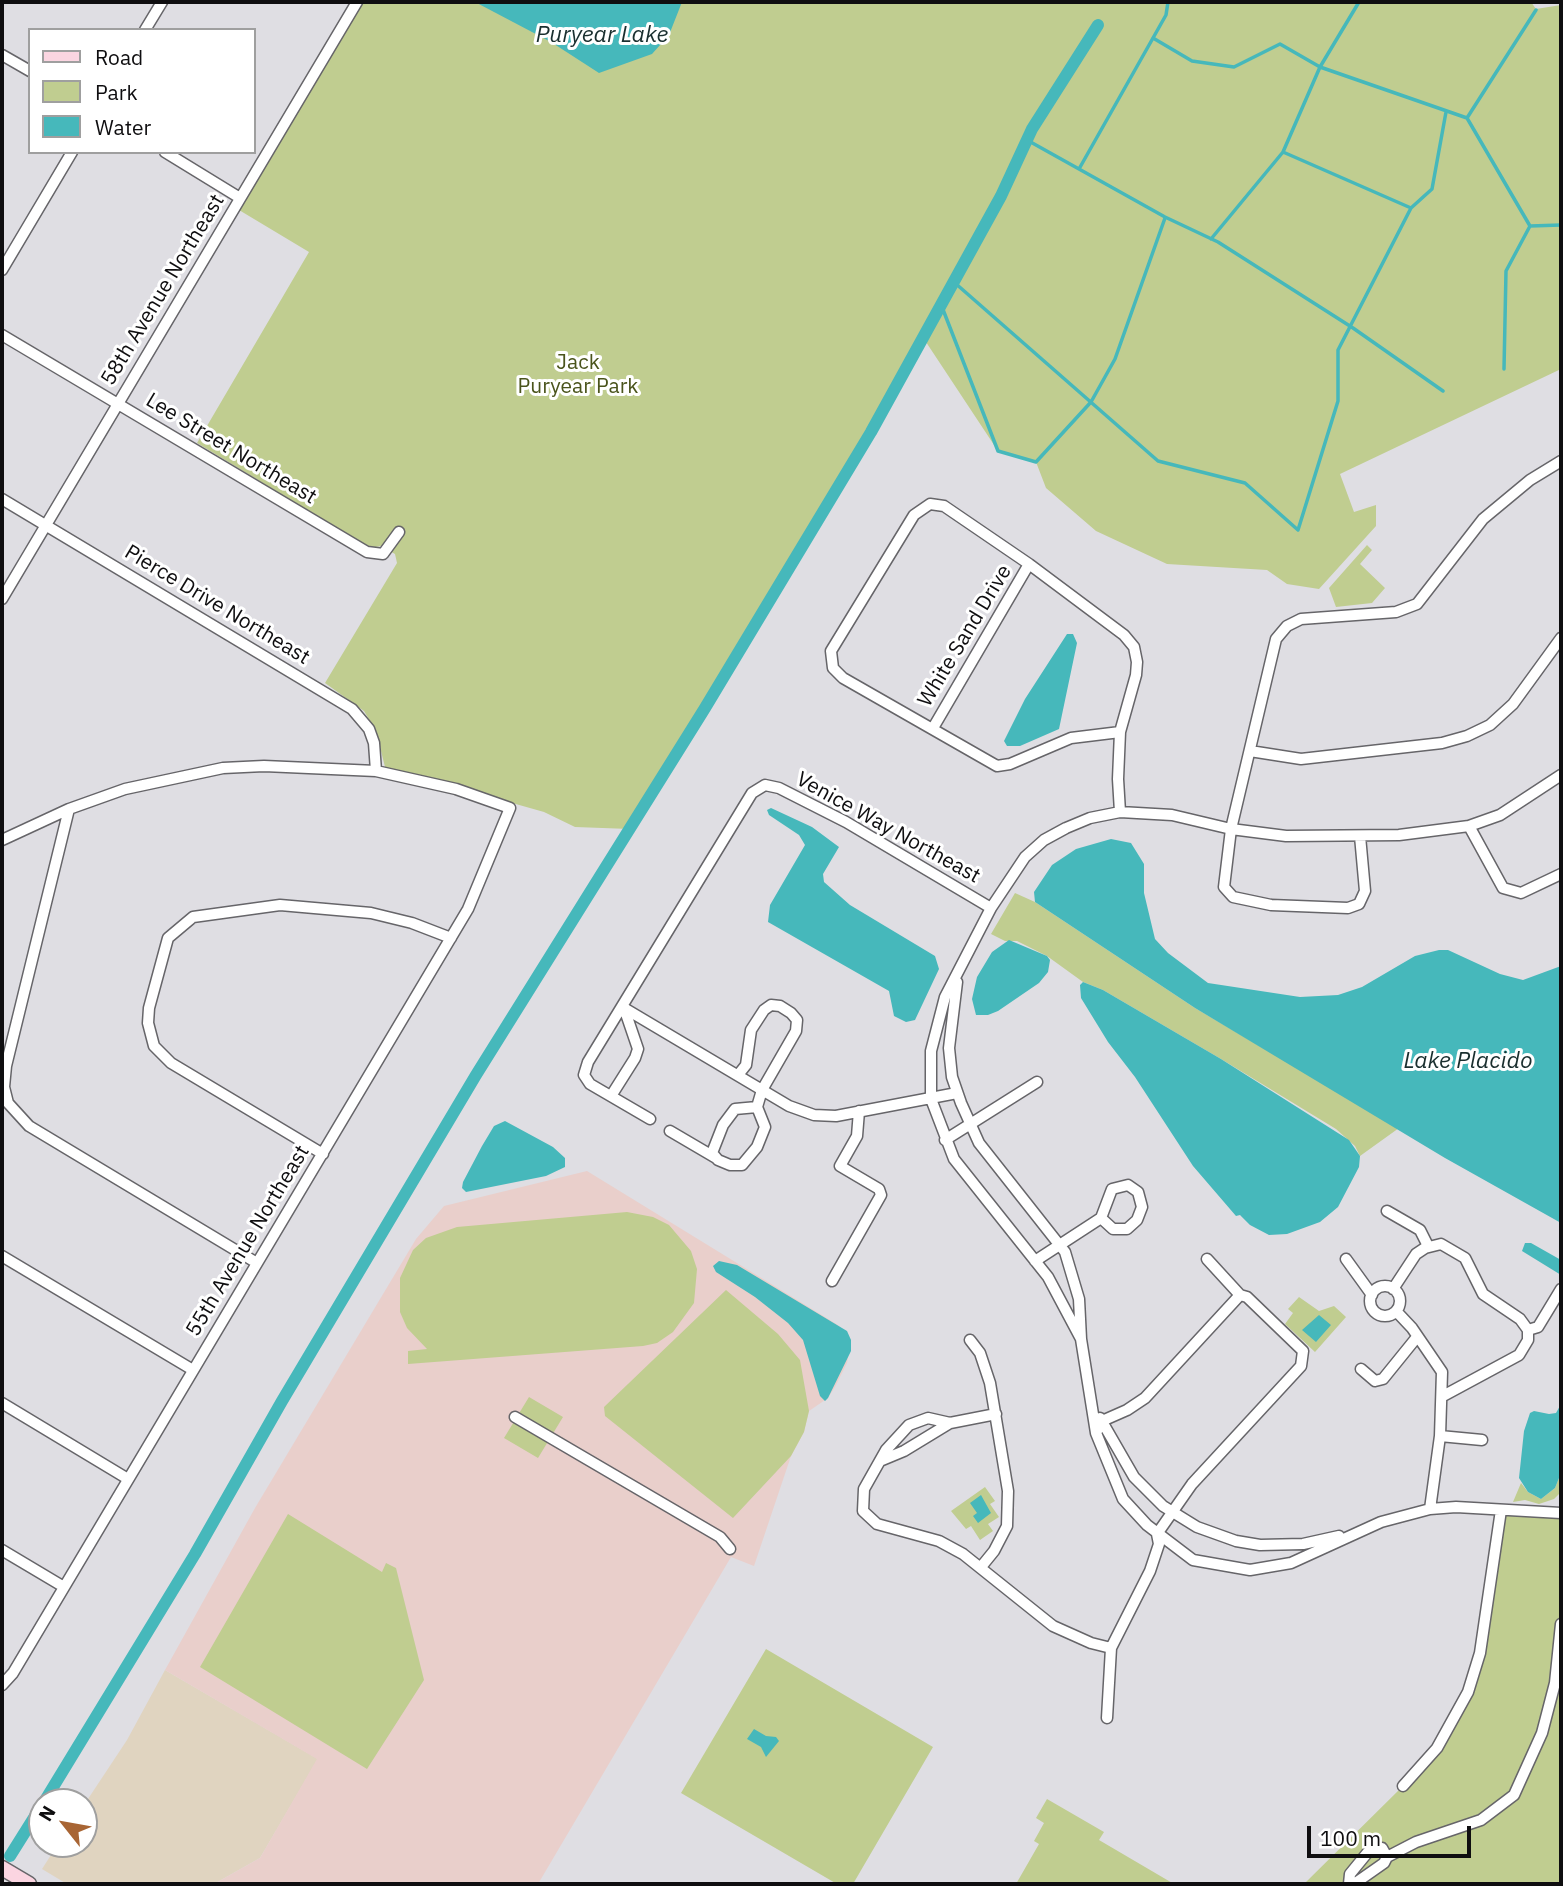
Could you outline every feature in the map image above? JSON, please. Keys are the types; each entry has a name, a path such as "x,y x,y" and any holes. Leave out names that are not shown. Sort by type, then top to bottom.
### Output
{"street":[{"path":"146,28 162,2"},
{"name":"58th Avenue Northeast","path":"2,599 357,2"},
{"path":"2,55 28,70"},
{"path":"2,270 71,154"},
{"path":"168,154 240,198"},
{"name":"Lee Street Northeast","path":"2,335 367,552 383,554 399,531"},
{"path":"1360,836 1365,891 1359,904 1348,908 1300,909 1233,897 1224,887 1231,829 1276,639 1287,626 1301,619 1396,612 1417,604 1483,519 1530,480 1561,461"},
{"name":"Pierce Drive Northeast","path":"2,499 352,709 369,729 374,743 376,771"},
{"path":"1120,732 1071,738 1010,764 997,766 843,678 833,668 831,651 914,515 930,504 953,511 1124,635 1133,647 1136,675 1120,732 1118,779 1121,812"},
{"name":"White Sand Drive","path":"933,728 1029,564"},
{"path":"1250,751 1301,759 1442,743 1467,736 1490,725 1513,704 1561,638"},
{"path":"2,840 69,808 125,789 223,768 294,765 376,771"},
{"name":"55th Avenue Northeast","path":"2,1685 13,1673 451,937 476,893 510,808 456,789 376,771"},
{"path":"1081,1339 1063,1302 1035,1261 963,1173 945,1140 931,1099 931,1051 936,1023 958,972 991,908 1025,857 1044,840 1090,818 1121,812 1172,815 1231,829 1286,836 1360,836 1469,826 1500,815 1561,775"},
{"name":"Venice Way Northeast","path":"624,1008 752,793 765,785 779,788 846,822 991,908"},
{"path":"69,808 6,1066 5,1087 8,1103 13,1112 29,1126 257,1263"},
{"path":"1469,826 1503,888 1521,892 1561,874"},
{"path":"323,1154 161,1055 149,1034 149,1008 168,938 193,917 281,905 324,907 395,918 451,937"},
{"path":"958,972 949,1048 957,1093 979,1143 1060,1244 1074,1273 1096,1433 1123,1499 1158,1539 1193,1560 1250,1570 1291,1563 1357,1532 1401,1515 1430,1509 1456,1507 1561,1513"},
{"path":"670,1131 730,1165 742,1165 749,1159 765,1127 757,1107 762,1090 796,1031 797,1020 780,1006 771,1005 756,1021 748,1042 746,1065 738,1075"},
{"path":"624,1008 789,1106 814,1115 859,1111 957,1093"},
{"path":"624,1008 588,1062 584,1075 590,1084 650,1119"},
{"path":"611,1096 638,1049 624,1008"},
{"path":"945,1140 1037,1082"},
{"path":"718,1160 712,1153 715,1141 729,1117 735,1109 757,1107"},
{"path":"832,1281 881,1195 879,1189 840,1166 857,1136 859,1111"},
{"path":"1035,1261 1101,1218 1112,1189 1128,1185 1138,1192 1142,1208 1138,1220 1128,1229 1113,1229 1101,1218"},
{"path":"1387,1211 1420,1230 1429,1246"},
{"path":"1394,1289 1416,1254 1429,1246 1441,1244 1465,1258 1483,1294 1520,1319 1528,1330"},
{"path":"2,1256 193,1370"},
{"path":"1207,1259 1236,1286 1240,1295"},
{"path":"1346,1259 1372,1295"},
{"path":"1379,1288 1394,1289 1400,1299 1396,1311 1387,1315 1377,1313 1371,1305 1372,1295 1379,1288"},
{"path":"1528,1330 1538,1327 1561,1289"},
{"path":"1096,1433 1102,1421 1127,1410 1144,1398 1240,1295"},
{"path":"1107,1718 1111,1648 1150,1571 1158,1539 1192,1484 1303,1362 1303,1352 1296,1341 1247,1297 1240,1295"},
{"path":"1396,1311 1442,1372 1440,1436 1430,1509"},
{"path":"1443,1396 1510,1360 1523,1348 1528,1330"},
{"path":"1361,1369 1375,1381 1383,1379 1418,1337"},
{"path":"971,1340 986,1366 996,1414 1009,1512 1001,1539 981,1567"},
{"path":"2,1403 128,1479"},
{"path":"1093,1411 1102,1421 1113,1445 1134,1477 1173,1513 1215,1534 1260,1545 1303,1544 1357,1532"},
{"path":"880,1461 904,1451 950,1423 996,1414"},
{"path":"515,1417 720,1537 730,1549"},
{"path":"950,1423 928,1418 918,1420 894,1438 864,1489 863,1511 868,1518 889,1528 939,1541 981,1567 1053,1626 1091,1643 1111,1648"},
{"path":"1440,1436 1482,1440"},
{"path":"1403,1786 1437,1748 1468,1692 1480,1653 1501,1510"},
{"path":"2,1550 64,1587"},
{"path":"1387,1857 1382,1848 1368,1852 1350,1874 1352,1884 1376,1871 1387,1857 1416,1842 1481,1820 1514,1795 1542,1733 1555,1683 1561,1624"},
{"path":"6,1875 29,1884"}],"shaded area":[{"path":"587,1171 838,1325 851,1340 847,1363 835,1387 828,1398 809,1411 804,1432 791,1456 754,1566 731,1557 538,1884 214,1884 260,1858 317,1759 165,1670 255,1508 416,1239 444,1206"},
{"path":"165,1670 318,1759 260,1858 214,1884 67,1884 42,1869 49,1858 98,1858 98,1788 95,1788 127,1740"}],"green space":[{"name":"Jack Puryear Park","path":"363,2 1531,2 1536,9 1561,5 1561,369 1340,474 1354,512 1376,505 1376,526 1319,589 1287,584 1267,570 1167,564 1096,531 1046,488 1036,462 998,451 924,339 871,432 630,829 575,827 544,812 385,767 376,731 364,711 325,683 397,563 395,554 381,546 370,548 197,443 309,252 239,210"},
{"path":"1367,545 1372,550 1360,564 1385,588 1372,603 1336,607 1329,588"},
{"path":"1015,893 1035,902 1195,1008 1399,1128 1360,1156 1355,1146 1336,1129 1221,1059 1103,990 1083,982 1047,956 1017,941 1005,941 991,934"},
{"path":"627,1212 653,1217 669,1225 691,1251 697,1269 694,1303 673,1332 657,1343 643,1346 408,1364 408,1351 427,1349 407,1328 400,1312 400,1278 413,1250 426,1238 457,1227"},
{"path":"726,1290 778,1334 800,1360 809,1411 804,1432 791,1456 733,1518 605,1416 604,1407"},
{"path":"1299,1297 1319,1311 1334,1306 1346,1317 1315,1352 1285,1324 1293,1313 1288,1309"},
{"path":"529,1397 563,1417 538,1458 504,1438"},
{"path":"1561,1473 1561,1492 1554,1499 1539,1504 1525,1500 1513,1502 1521,1483 1528,1492 1541,1499 1555,1488"},
{"path":"985,1487 995,1501 990,1504 999,1517 988,1524 993,1531 980,1540 971,1526 966,1529 951,1511"},
{"path":"1501,1510 1561,1513 1561,1884 1304,1884 1403,1786 1437,1748 1468,1692"},
{"path":"288,1514 382,1572 386,1563 396,1568 424,1680 367,1769 200,1667"},
{"path":"766,1649 933,1747 853,1884 837,1884 681,1793"},
{"path":"1047,1799 1104,1832 1099,1840 1174,1884 1016,1884 1039,1844 1034,1841 1044,1823 1036,1818"}],"water":[{"name":"Puryear Lake","path":"475,2 682,2 669,35 652,54 599,73 551,42"},
{"path":"1067,634 1073,634 1077,643 1059,729 1020,746 1007,746 1004,741 1025,699"},
{"path":"771,808 812,827 839,847 823,874 824,882 850,905 935,956 939,969 915,1020 906,1022 894,1016 889,991 768,922 770,905 805,845 799,835 769,815 767,810"},
{"name":"Lake Placido","path":"1111,839 1131,843 1144,864 1144,893 1155,939 1168,953 1208,983 1300,997 1338,995 1362,987 1415,956 1439,950 1448,950 1500,974 1523,980 1561,966 1561,1223 1445,1158 1195,1008 1035,902 1034,892 1052,865 1076,849"},
{"path":"1009,940 1047,956 1050,960 1048,972 1039,983 998,1011 988,1015 976,1015 972,999 977,977 992,952"},
{"path":"1083,982 1103,990 1221,1059 1349,1140 1360,1156 1359,1167 1338,1207 1320,1222 1287,1234 1269,1235 1250,1225 1240,1215 1236,1216 1193,1166 1135,1077 1108,1042 1081,998 1080,985"},
{"path":"505,1121 553,1147 565,1158 565,1167 546,1176 466,1192 462,1188 463,1182 482,1146 494,1126"},
{"path":"1525,1243 1531,1243 1561,1260 1561,1275 1522,1251"},
{"path":"719,1261 737,1265 847,1331 851,1340 851,1351 825,1401 820,1396 803,1340 788,1323 755,1297 716,1272 713,1266"},
{"path":"1319,1315 1331,1325 1316,1342 1302,1330"},
{"path":"1561,1404 1561,1473 1555,1488 1541,1499 1528,1492 1519,1478 1524,1431 1530,1413 1556,1413"},
{"path":"981,1495 991,1513 978,1523 973,1516 977,1513 970,1503"},
{"path":"754,1729 766,1736 776,1737 779,1741 766,1757 761,1747 747,1739"}],"waterway":[{"path":"1079,169 1166,15 1168,2"},
{"path":"1211,239 1283,152 1320,67 1359,2"},
{"path":"1467,118 1536,10"},
{"path":"53,1788 195,1554 282,1401 476,1075 705,708 871,432 1001,196 1032,129 1098,25"},
{"path":"1153,38 1192,61 1234,67 1280,44 1320,67 1467,118 1530,226 1506,271 1504,369"},
{"path":"955,283 1158,461 1245,483 1298,530 1338,401 1338,350 1411,208 1432,189 1446,112"},
{"path":"1027,140 1165,217 1218,242 1353,328 1443,391"},
{"path":"1283,152 1411,208"},
{"path":"942,307 998,451 1036,462 1091,402 1115,359 1165,218"},
{"path":"1530,226 1561,225"},
{"path":"10,1856 28,1827"}]}
